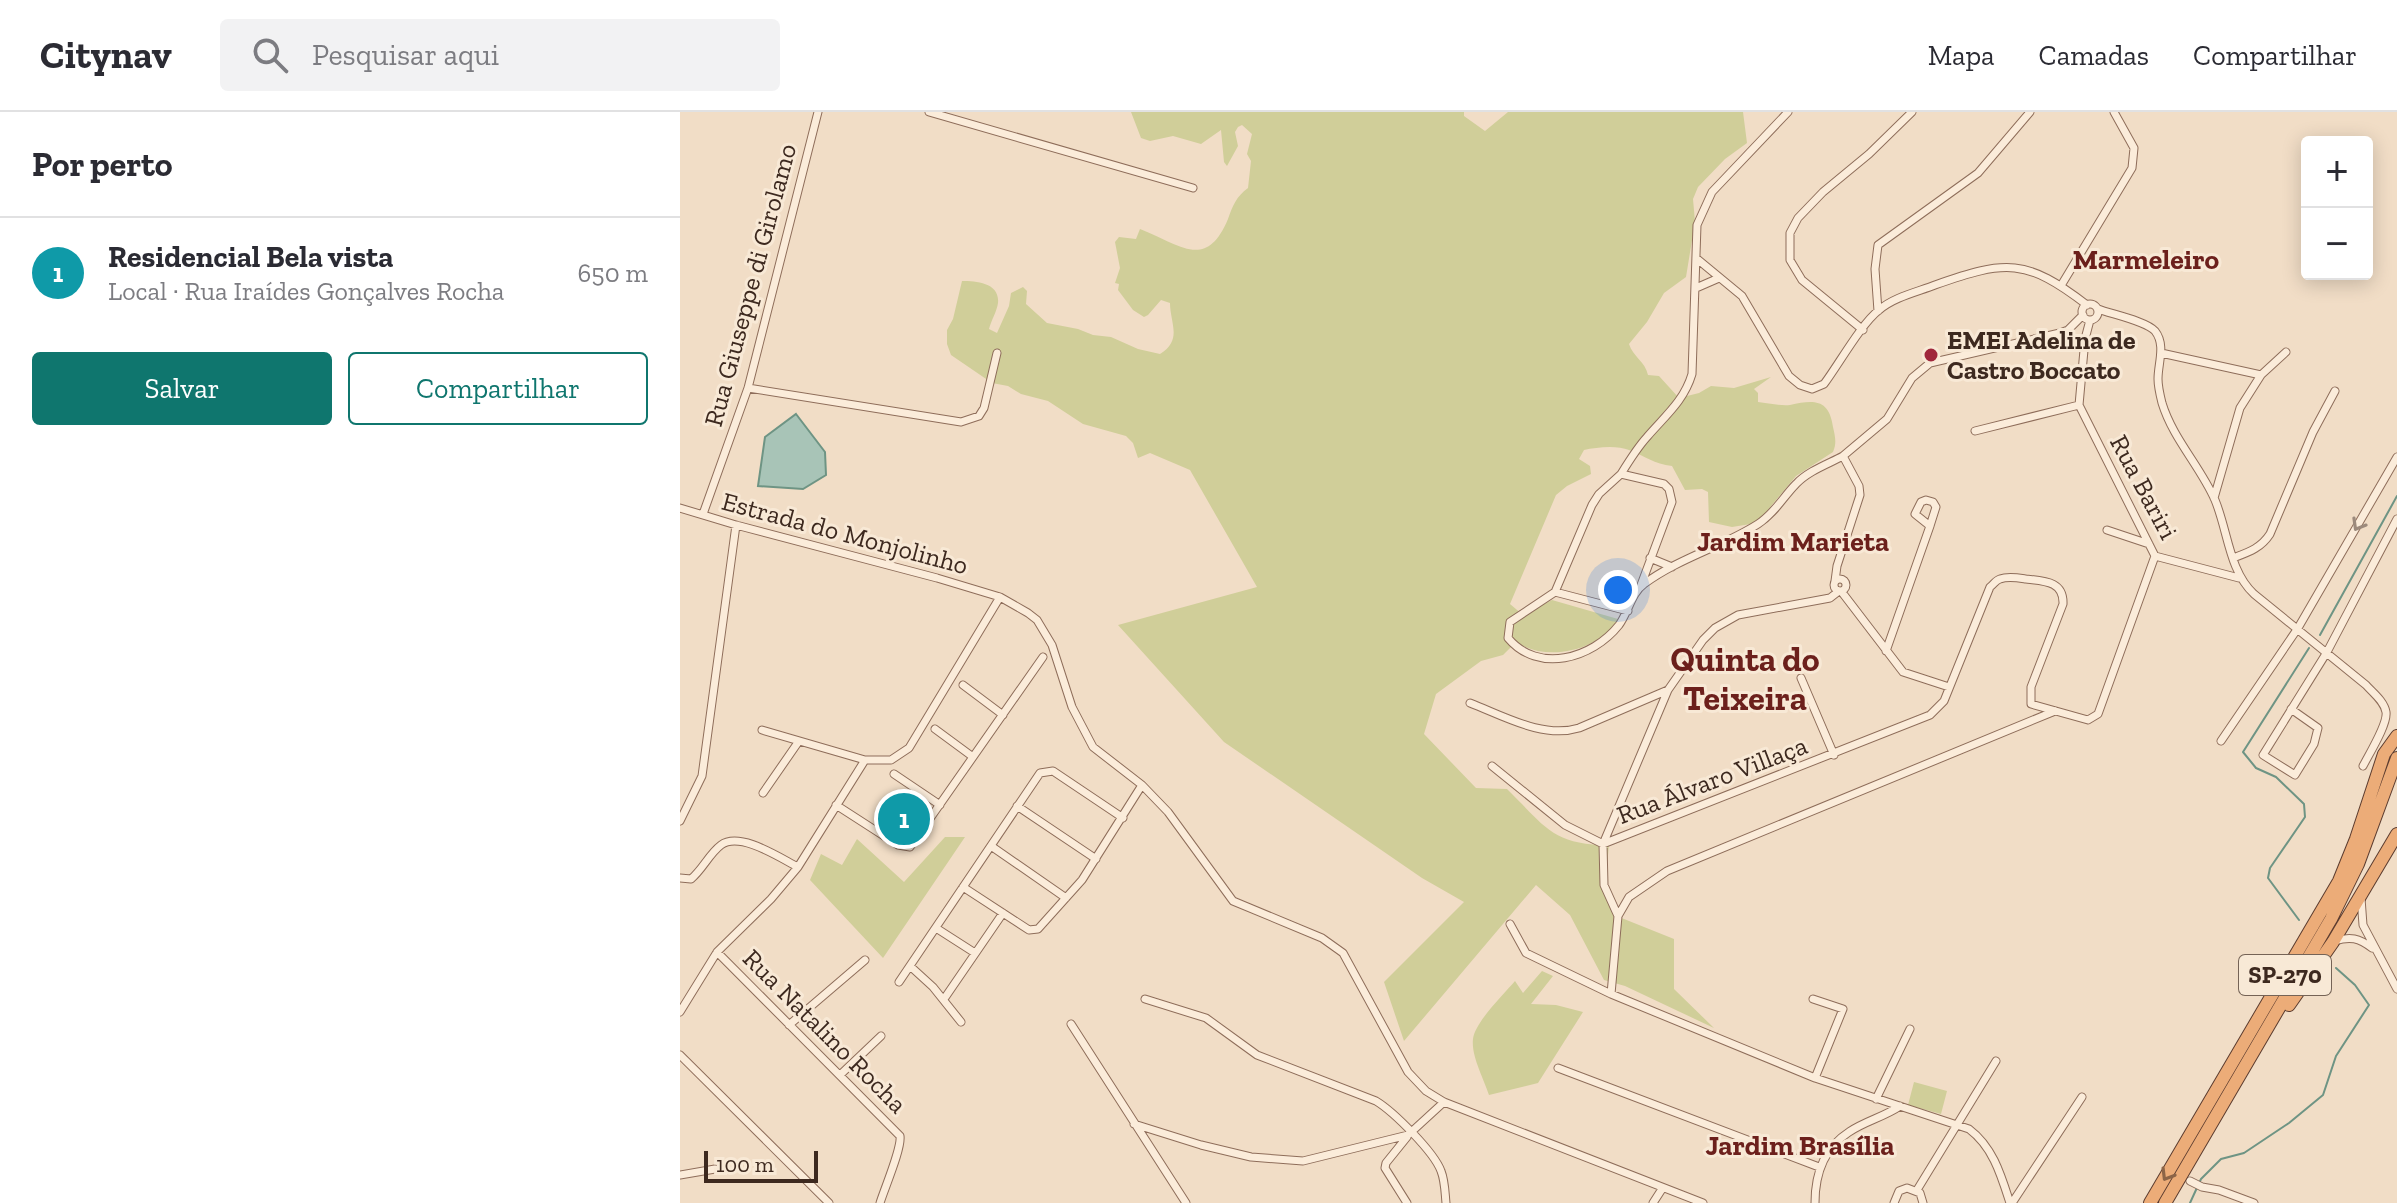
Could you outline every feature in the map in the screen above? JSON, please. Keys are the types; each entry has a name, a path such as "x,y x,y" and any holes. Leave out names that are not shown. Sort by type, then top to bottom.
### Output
{"highway":[{"path":"2391,756 2397,724"},
{"name":"SP-270","path":"2165,1203 2331,919 2358,864 2397,736"},
{"name":"SP-270","path":"2150,1203 2339,881 2391,756"},
{"path":"2252,1051 2299,992 2333,942 2397,834"}],"street":[{"name":"Rua Giuseppe di Girolamo","path":"703,514 748,388 818,112"},
{"path":"929,112 1193,188"},
{"path":"1621,474 1664,484 1672,495 1672,502 1628,611 1619,626 1605,639 1579,654 1552,659 1525,654 1508,638 1510,622 1555,592 1599,494 1621,474 1635,452 1688,389 1692,374 1697,225 1712,192 1788,112"},
{"path":"1863,330 1802,280 1790,260 1790,233 1798,218 1823,192 1878,146 1912,112"},
{"path":"1878,311 1875,269 1878,245 1978,173 2030,112"},
{"path":"2062,284 2132,168 2135,153 2114,112"},
{"path":"1696,258 1742,296 1789,376 1800,385 1812,389 1824,384 1878,311 1906,296 1970,273 2009,266 2062,284 2087,305 2153,329 2161,353 2158,378 2167,416 2214,498 2239,578 2382,702 2385,722 2363,766"},
{"path":"1696,288 1719,278"},
{"path":"1975,431 2079,405 2087,318 2083,309 2087,305"},
{"path":"1640,586 1763,521 1799,481 1843,456 1887,419 1912,378 1930,363 2060,333 2087,318 2096,318 2098,309"},
{"path":"2214,498 2235,421 2261,375 2286,352"},
{"path":"748,388 961,422 979,416 984,408 997,353"},
{"path":"2161,353 2261,375"},
{"path":"2233,558 2254,550 2270,534 2313,432 2335,391"},
{"name":"Rua Bariri","path":"2079,405 2155,556 2239,578"},
{"path":"1843,456 1859,486 1860,495 1837,566 1840,585 1903,672 1949,687"},
{"path":"2221,741 2298,628 2397,457"},
{"name":"Estrada do Monjolinho","path":"680,508 1000,597 1037,620 1052,645 1072,707 1093,747 1142,785 1179,824 1233,901 1322,938 1343,953 1396,1055 1426,1091 1444,1102 1703,1203"},
{"path":"2291,709 2318,728 2314,744 2295,775 2263,755 2291,709 2327,652 2397,519"},
{"path":"680,821 697,792 702,776 736,525"},
{"path":"1886,651 1930,526"},
{"path":"2107,530 2149,544"},
{"path":"1611,994 1618,916 1629,897 1667,871 2055,711 2088,720 2098,714 2155,556"},
{"path":"1650,558 1672,567"},
{"name":"Rua Álvaro Villaça","path":"1492,766 1565,825 1603,844 1930,715 1944,701 1990,587 2000,579 2050,581 2061,591 2063,604 2029,697 2031,704 2055,711"},
{"path":"1618,916 1604,885 1603,844 1668,690 1703,640 1725,620 1833,597 1840,585"},
{"path":"1555,592 1628,611"},
{"path":"762,730 865,760 891,760 909,748 1000,597"},
{"path":"836,805 902,847 913,844 1043,657"},
{"path":"1801,678 1834,755"},
{"path":"963,685 1003,715"},
{"path":"1470,703 1546,731 1564,732 1668,690"},
{"path":"935,729 973,757"},
{"path":"763,793 799,741"},
{"path":"680,1012 717,952 798,867 865,760"},
{"path":"899,982 1040,773 1049,770 1123,818"},
{"path":"894,774 940,805"},
{"path":"963,887 1029,930 1035,930 1066,898 1096,859 1142,785"},
{"path":"1017,806 1096,859"},
{"path":"680,878 691,879 719,847 731,841 753,844 798,867"},
{"path":"991,846 1066,898"},
{"path":"2361,896 2363,925 2397,989"},
{"path":"944,999 1003,913"},
{"path":"1510,924 1526,953 1611,994 1815,1078 1957,1123 1977,1134 1987,1146 2011,1203"},
{"path":"936,928 975,953"},
{"path":"2333,942 2344,938 2357,939 2375,950"},
{"name":"Rua Natalino Rocha","path":"717,952 897,1131 902,1140 880,1203"},
{"path":"789,1025 865,960"},
{"path":"910,966 944,999 961,1022"},
{"path":"1145,999 1206,1018 1257,1055 1392,1110 1441,1171 1446,1203"},
{"path":"1813,999 1843,1009 1815,1078"},
{"path":"1071,1024 1186,1203"},
{"path":"1876,1099 1910,1029"},
{"path":"840,1075 881,1036"},
{"path":"680,1055 829,1203"},
{"path":"1917,1190 1996,1061"},
{"path":"1558,1068 1819,1167"},
{"path":"2011,1203 2082,1097"},
{"path":"1407,1203 1385,1168 1386,1163 1410,1134 1444,1102"},
{"path":"1815,1203 1819,1167 1832,1148 1848,1132 1886,1116 1900,1106"},
{"path":"1134,1124 1201,1145 1251,1157 1287,1161 1320,1158 1410,1134"},
{"path":"680,1175 715,1169"},
{"path":"2191,1182 2254,1203"},
{"path":"1653,1203 1662,1189"},
{"path":"1894,1203 1895,1195 1903,1189 1917,1190"},
{"path":"1917,1190 1923,1203"}],"shaded area":[{"path":"1131,112 1464,112 1464,116 1485,131 1508,112 1743,112 1747,143 1725,159 1698,187 1693,199 1695,222 1686,277 1664,293 1629,344 1648,375 1659,376 1679,398 1711,386 1734,388 1771,377 1754,389 1758,393 1758,402 1786,405 1813,402 1824,406 1834,433 1833,452 1796,476 1757,523 1732,527 1709,522 1708,492 1702,489 1685,490 1672,466 1624,448 1584,450 1579,459 1590,466 1591,474 1556,495 1510,604 1523,615 1552,600 1618,619 1598,639 1585,646 1556,652 1528,648 1516,642 1503,655 1481,661 1436,694 1424,734 1476,788 1507,789 1551,831 1574,841 1609,845 1605,885 1619,917 1674,939 1674,989 1714,1028 1625,986 1604,980 1570,915 1536,885 1404,1041 1384,982 1464,902 1422,878 1224,742 1118,625 1257,587 1190,470 1150,453 1138,458 1133,443 1126,436 1083,424 1048,401 992,383 951,355 947,330 953,319 962,281 974,282 986,284 998,296 989,329 997,333 1009,306 1011,293 1023,287 1027,291 1026,304 1047,323 1111,337 1138,349 1160,354 1167,349 1174,331 1170,303 1161,300 1144,317 1133,310 1118,290 1119,284 1115,283 1120,268 1115,242 1119,237 1136,239 1140,229 1191,250 1211,245 1220,235 1235,202 1248,188 1251,161 1247,154 1252,134 1242,125 1238,127 1235,132 1238,146 1227,166 1221,130 1201,144 1173,136 1150,141 1141,138"},
{"path":"796,414 825,452 826,475 803,489 758,486 765,437"},
{"path":"945,837 965,837 883,958 810,880 821,854 842,865 857,839 904,882"},
{"path":"1542,971 1553,976 1531,1004 1556,1005 1583,1012 1538,1083 1489,1095 1474,1053 1475,1032 1515,981 1523,993"},
{"path":"1914,1082 1947,1091 1941,1114 1908,1105"}],"waterway":[{"path":"2320,635 2397,496"},
{"path":"2299,920 2268,878 2270,868 2305,817 2304,804 2276,777 2256,768 2243,752 2309,648"},
{"path":"2190,1203 2201,1179 2221,1159 2244,1153 2289,1123 2323,1095 2336,1056 2369,1005 2355,985 2336,968"}],"place":[{"name":"EMEI Adelina de Castro Boccato","path":"1931,355"},
{"name":"Residencial Bela vista","path":"904,819"}],"district":[{"name":"Marmeleiro","path":"2146,259"},
{"name":"Jardim Marieta","path":"1793,541"},
{"name":"Quinta do Teixeira","path":"1745,678"},
{"name":"Jardim Brasília","path":"1800,1145"}]}
